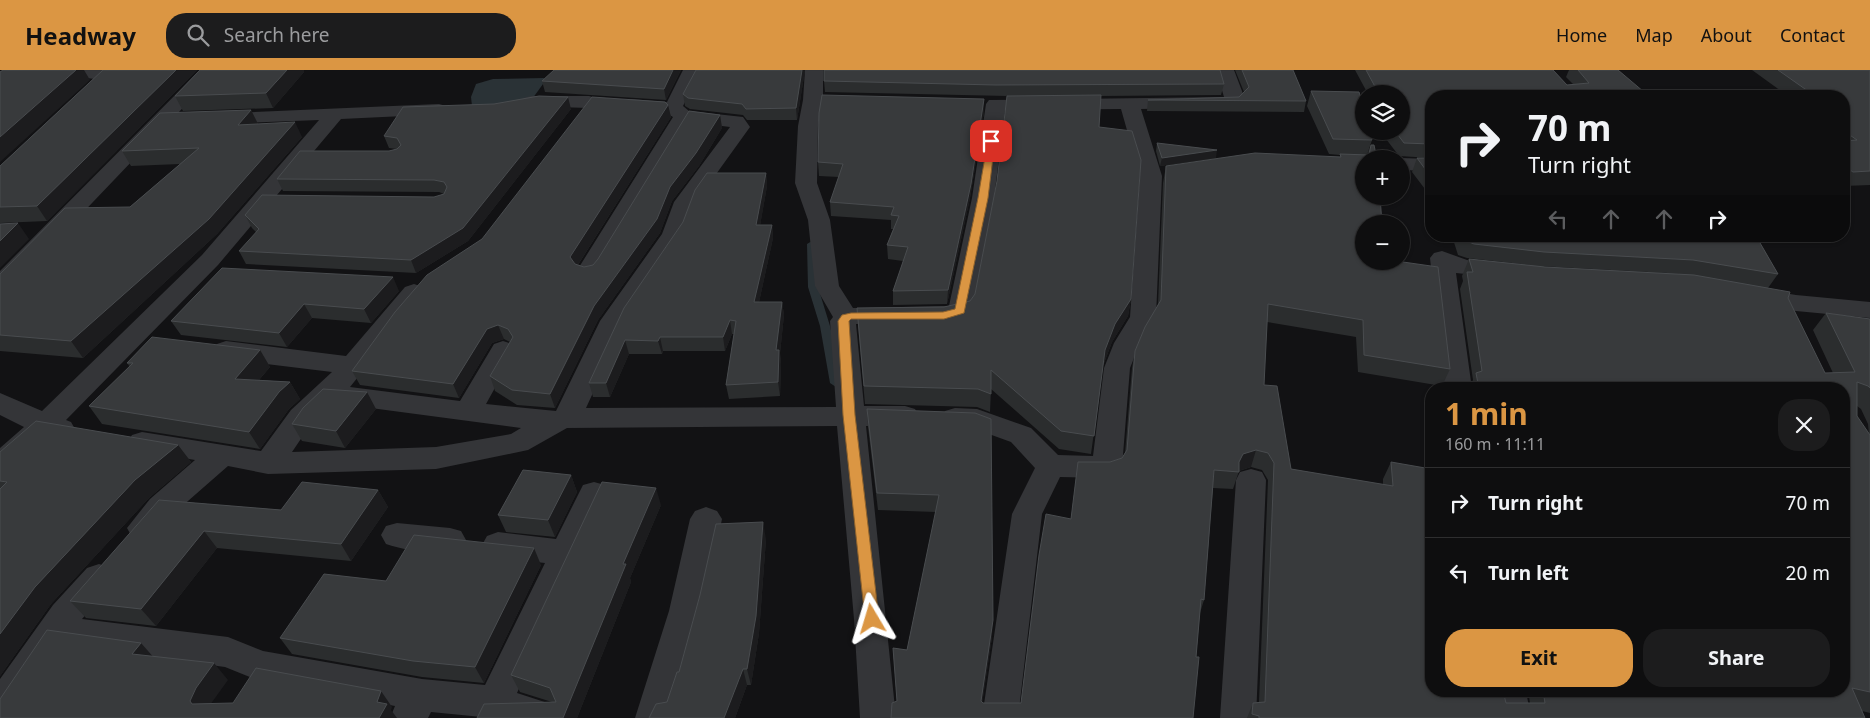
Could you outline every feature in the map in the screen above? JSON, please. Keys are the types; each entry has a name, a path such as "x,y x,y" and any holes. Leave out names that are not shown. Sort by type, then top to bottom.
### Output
{"street":[{"path":"56,70 104,74 104,80 70,112"},
{"path":"0,285 210,70"},
{"path":"588,272 678,112 692,70"},
{"path":"814,70 822,100 808,126 806,184 819,220 828,286 846,317 844,321 849,415 874,638 878,718"},
{"path":"846,317 944,316 960,311 983,198 986,104 1228,103 1235,99 1226,70"},
{"path":"115,439 222,454 268,463 436,458 518,443 559,420 613,321 673,234 685,202 740,127 740,124 736,121 678,112 589,102 542,100 515,105"},
{"path":"572,125 589,102"},
{"path":"326,394 559,420 849,415 977,419 1021,435 1051,466 1107,467 1117,368 1127,343 1143,317 1160,175 1129,103"},
{"path":"160,120 460,109"},
{"path":"0,464 37,421 127,340 210,260 336,113"},
{"path":"298,156 327,156"},
{"path":"1410,164 1425,165"},
{"path":"262,199 292,199"},
{"path":"26,230 53,230"},
{"path":"1457,382 1442,258 1462,267 1527,274"},
{"path":"198,270 228,272"},
{"path":"268,463 302,417 353,366 426,281 393,282"},
{"path":"1731,292 1796,303 1870,310"},
{"path":"1796,303 1791,314 1798,330"},
{"path":"127,340 165,344"},
{"path":"202,347 353,366"},
{"path":"468,410 504,350"},
{"path":"0,404 37,421"},
{"path":"0,415 37,421 86,434"},
{"path":"0,709 65,616 161,507 222,454"},
{"path":"1000,718 1027,514 1051,466"},
{"path":"1238,718 1252,480"},
{"path":"495,702 594,493"},
{"path":"653,718 686,612 706,519"},
{"path":"397,535 566,553"},
{"path":"56,630 228,652 260,666 415,706 495,702 544,718"},
{"path":"240,696 260,666"},
{"path":"1509,697 1513,718"}],"shaded area":[{"path":"544,78 543,84 530,102 472,106 471,97 476,84 493,79"}],"building":[{"path":"3,70 76,70 0,137 0,72"},
{"path":"103,70 176,70 37,206 0,207 0,166"},
{"path":"200,70 287,70 266,93 175,96"},
{"path":"554,70 673,70 664,89 542,81"},
{"path":"696,70 802,70 796,108 746,109 742,104 688,98 683,94"},
{"path":"824,70 1220,70 1224,84 996,85 824,81"},
{"path":"1242,70 1293,70 1306,101 1148,100 1239,97 1249,87"},
{"path":"1366,70 1553,70 1567,85 1589,83 1578,70 1618,70 1642,90 1425,90 1425,144 1404,143 1402,140 1410,140 1410,85 1374,85"},
{"path":"1778,70 1870,70 1870,171 1853,172 1850,170 1850,141 1857,140 1850,135 1850,90 1806,90"},
{"path":"1311,91 1355,92 1355,140 1333,139"},
{"path":"822,95 984,99 971,184 948,290 893,291 908,247 887,245 899,216 891,215 894,207 830,202 843,164 818,162 819,113"},
{"path":"1101,95 1099,127 1132,131 1141,160 1131,299 1115,324 1105,350 1094,436 1061,431 991,370 991,394 978,389 864,386 857,308 944,307 970,301 975,294 997,181 1007,96"},
{"path":"539,96 568,97 463,228 411,260 239,251 259,229 245,215 262,195 434,197 444,194 447,187 444,182 434,180 277,179 300,151 389,151 397,149 401,145 397,138 384,136 403,107 494,104"},
{"path":"592,97 665,102 668,105 570,257 575,264 584,267 593,265 598,259 689,111 720,115 696,153 670,187 657,219 594,306 550,394 512,390 490,376 513,337 508,329 498,325 487,329 453,384 352,371 395,312 427,275 482,239"},
{"path":"251,110 238,125 295,122 209,219 71,341 0,335 0,274 65,208 130,207 199,148 122,151 160,113"},
{"path":"1157,143 1217,150 1162,158"},
{"path":"1371,145 1374,145 1375,150 1370,150"},
{"path":"1255,153 1341,157 1340,154 1355,155 1355,205 1381,205 1381,215 1355,215 1355,270 1410,270 1410,263 1438,267 1450,369 1364,355 1363,320 1268,304 1264,385 1277,386 1291,469 1393,486 1391,462 1425,468 1425,697 1504,697 1506,703 1545,703 1544,697 1850,697 1850,382 1478,382 1476,373 1482,371 1467,272 1473,272 1469,259 1545,267 1694,275 1790,292 1788,298 1825,373 1855,372 1826,313 1870,319 1870,388 1857,382 1857,416 1870,435 1870,692 1852,688 1865,718 1259,718 1259,716 1252,714 1253,703 1265,702 1274,463 1268,453 1256,450 1243,454 1239,462 1239,472 1214,470 1204,600 1201,599 1196,657 1199,657 1193,718 891,718 892,703 897,701 893,648 907,650 939,495 877,493 867,409 975,413 991,419 993,620 981,701 983,703 1021,703 1039,555 1046,514 1071,519 1078,462 1110,462 1122,458 1127,450 1135,351 1145,327 1161,300 1166,166"},
{"path":"1417,158 1425,158 1425,169"},
{"path":"707,173 766,173 756,225 772,225 754,302 782,302 776,350 779,350 778,382 726,385 736,321 730,320 723,337 660,337 658,341 625,340 606,383 589,383 624,308 683,222 695,190"},
{"path":"18,223 0,241 0,224"},
{"path":"1469,242 1759,242 1778,274 1693,260 1544,252"},
{"path":"222,268 393,277 364,309 304,304 279,333 171,321"},
{"path":"152,337 260,350 235,379 290,382 279,392 249,432 89,406 133,363 127,363"},
{"path":"323,389 367,392 336,431 292,424 303,408"},
{"path":"36,421 178,445 135,480 35,587 0,634 0,489 7,482 0,481 0,452"},
{"path":"523,470 571,475 548,520 498,515"},
{"path":"302,482 378,490 341,544 204,531 141,609 70,601 159,500 281,510"},
{"path":"602,482 656,488 623,564 626,564 563,718 477,718 484,704 556,702 550,688 511,675"},
{"path":"763,522 756,616 747,669 743,669 724,718 649,718 656,704 667,702 677,672 679,672 700,595 716,524"},
{"path":"414,535 534,548 475,667 413,661 280,638 324,574 386,581"},
{"path":"47,630 141,643 132,654 214,663 196,688 190,701 192,704 233,703 256,668 381,691 377,702 387,704 379,718 0,718 0,699"}],"waterway":[{"path":"812,244 813,287 825,326 836,383"}],"route":[{"path":"872,619 849,415 844,321 846,317 851,316 944,316 960,311 983,198 991,141"}]}
